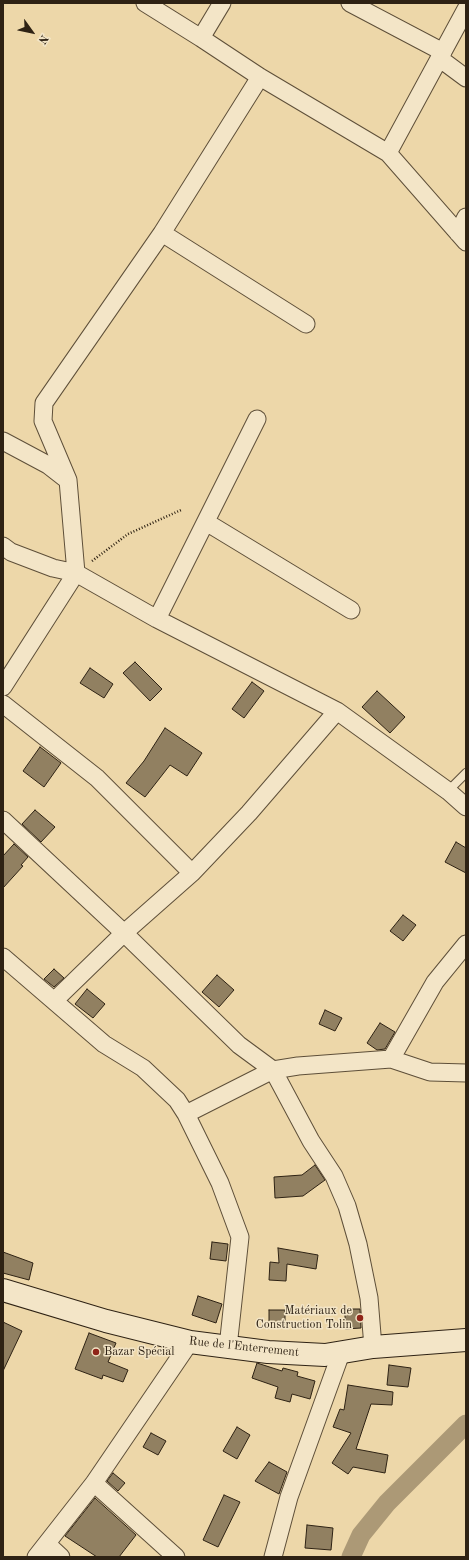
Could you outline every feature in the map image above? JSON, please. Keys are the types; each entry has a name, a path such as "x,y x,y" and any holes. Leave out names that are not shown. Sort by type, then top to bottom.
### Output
{"street":[{"path":"144,3 260,77 388,153 462,238"},
{"path":"201,38 222,3"},
{"path":"350,3 441,55 466,78"},
{"path":"388,153 466,9"},
{"path":"3,687 76,573 68,480 43,421 44,403 162,233 260,77"},
{"path":"462,238 466,217"},
{"path":"162,233 306,324"},
{"path":"158,619 257,419"},
{"path":"3,441 48,464 68,480"},
{"path":"206,522 351,610"},
{"path":"3,546 11,552 53,568 76,573 158,619 337,711 448,791 466,807"},
{"path":"3,704 97,778 192,873"},
{"path":"54,1001 124,933 192,873 249,813 337,711"},
{"path":"3,820 124,933 239,1045 273,1070 310,1141 334,1176 347,1206 358,1244 369,1298 373,1347"},
{"path":"391,1059 435,982 466,944"},
{"path":"3,958 104,1044 143,1068 177,1100 186,1114 220,1183 240,1237 228,1347"},
{"path":"186,1114 273,1070 298,1066 391,1059 430,1072 466,1073"},
{"name":"Rue de l'Enterrement","path":"3,1290 106,1321 190,1342 268,1352 325,1355 341,1354 373,1347 466,1340"},
{"path":"61,1557 42,1550 94,1484 190,1342"},
{"path":"273,1557 289,1497 341,1354"},
{"path":"94,1484 176,1557"}],"lane":[{"path":"448,791 466,773"}],"path":[{"path":"76,573 128,534 181,510"}],"building":[{"path":"135,662 162,689 150,701 123,673"},
{"path":"90,668 113,684 104,698 80,683"},
{"path":"252,682 264,691 244,718 232,709"},
{"path":"377,691 405,717 390,733 362,707"},
{"path":"165,728 202,753 187,776 170,765 145,797 126,783 144,761"},
{"path":"40,747 61,763 44,787 23,771"},
{"path":"35,810 55,827 41,842 22,824"},
{"path":"456,842 466,848 466,873 445,862"},
{"path":"14,844 28,857 21,865 23,866 3,888 3,856"},
{"path":"403,915 416,925 403,941 390,931"},
{"path":"54,969 64,978 54,987 44,979"},
{"path":"217,975 234,990 219,1007 202,992"},
{"path":"87,989 105,1004 93,1018 75,1004"},
{"path":"325,1010 342,1018 335,1031 319,1024"},
{"path":"380,1023 395,1032 385,1049 377,1050 367,1043"},
{"path":"315,1165 325,1180 303,1196 275,1198 274,1177 302,1175"},
{"path":"212,1242 228,1244 226,1261 210,1259"},
{"path":"278,1248 318,1255 316,1269 287,1264 286,1281 269,1280 270,1262 279,1263"},
{"path":"3,1252 33,1263 29,1280 3,1273"},
{"path":"198,1296 222,1304 216,1323 192,1315"},
{"path":"345,1309 360,1309 361,1328 345,1329"},
{"path":"269,1310 285,1310 285,1325 269,1325"},
{"path":"3,1322 22,1331 3,1371"},
{"path":"89,1333 116,1343 108,1362 128,1370 123,1382 103,1375 102,1379 75,1369"},
{"path":"257,1363 282,1371 283,1368 298,1372 297,1376 315,1381 310,1399 292,1394 290,1402 275,1398 278,1387 252,1378"},
{"path":"389,1365 411,1368 408,1387 387,1385"},
{"path":"348,1385 393,1392 392,1405 371,1404 356,1449 388,1455 385,1473 353,1467 348,1474 332,1463 351,1433 333,1427 340,1409 344,1410"},
{"path":"237,1427 250,1435 237,1459 223,1451"},
{"path":"151,1433 166,1441 158,1455 143,1447"},
{"path":"269,1462 287,1472 279,1494 255,1481"},
{"path":"113,1473 125,1483 118,1491 107,1481"},
{"path":"224,1495 240,1502 218,1547 203,1540"},
{"path":"95,1498 136,1535 119,1557 97,1557 65,1536"},
{"path":"307,1525 333,1528 331,1550 305,1548"}],"waterway":[{"path":"351,1557 361,1535 387,1503 466,1424"}],"place":[{"name":"Matériaux de Construction Tolin","path":"360,1318"},
{"name":"Bazar Spécial","path":"96,1352"}]}
